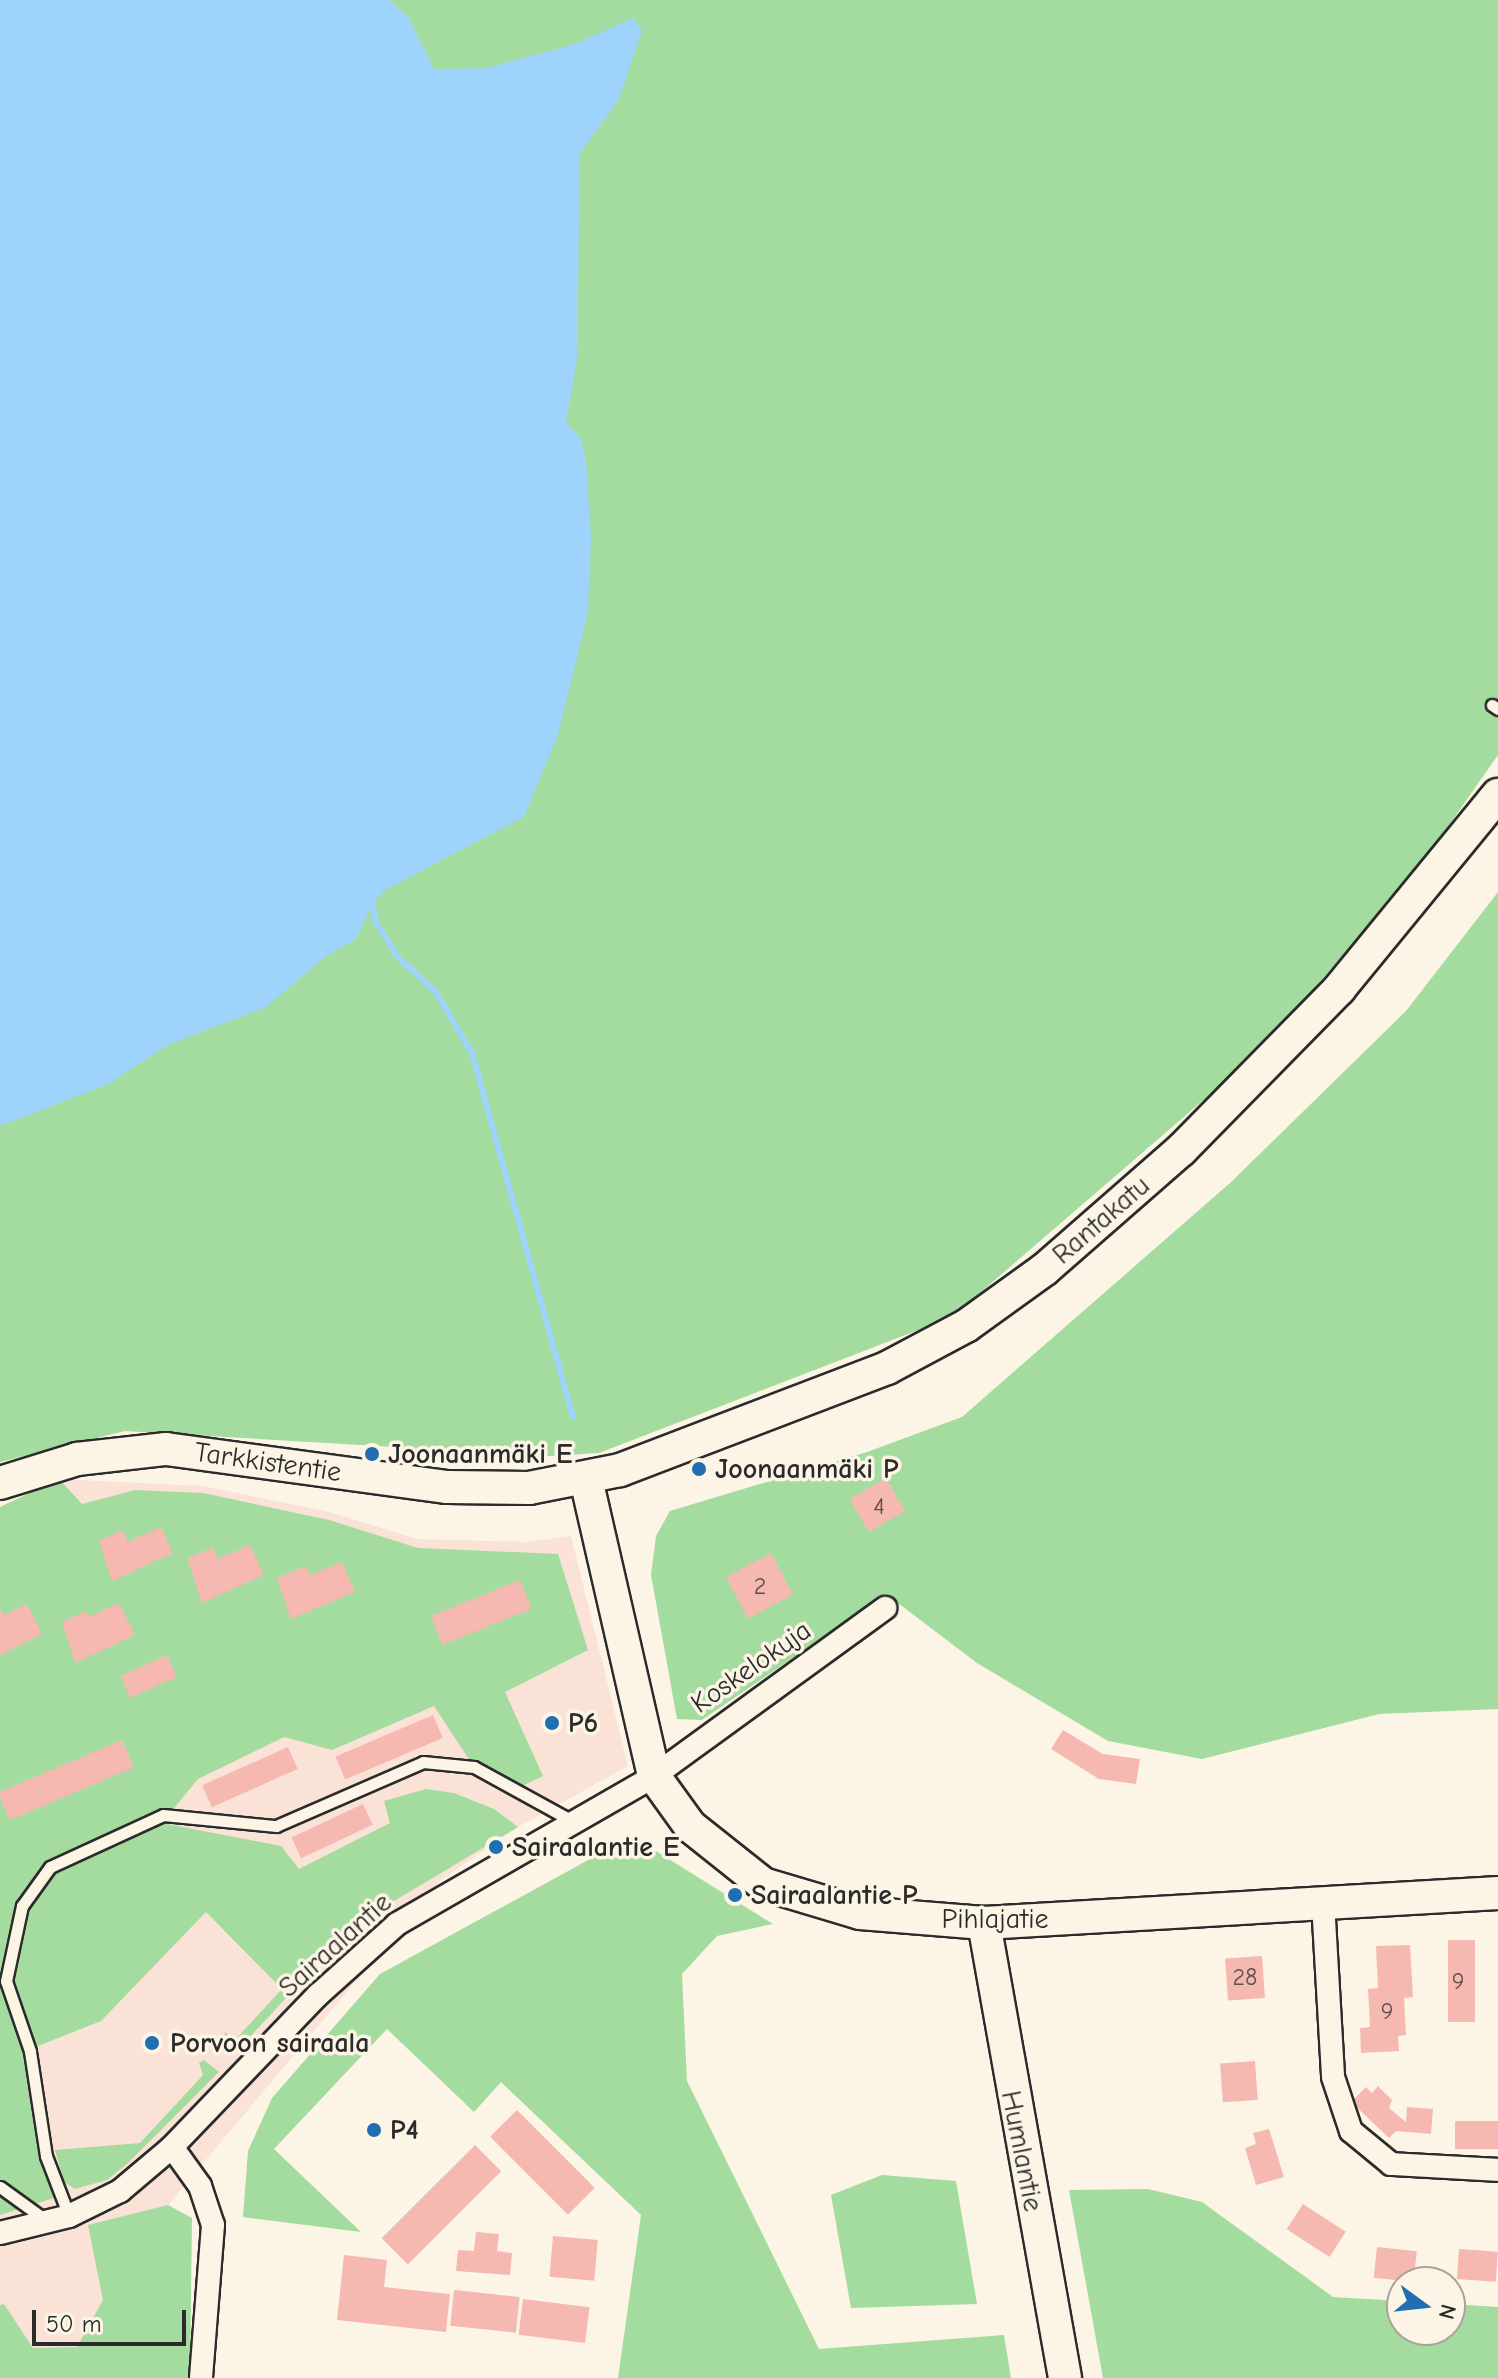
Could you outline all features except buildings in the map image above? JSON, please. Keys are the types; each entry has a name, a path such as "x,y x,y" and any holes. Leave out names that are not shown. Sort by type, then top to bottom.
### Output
{"street":[{"name":"Rantakatu","path":"586,1479 887,1368 966,1326 1045,1269 1181,1150 1339,989 1498,795"},
{"name":"Tarkkistentie","path":"0,1483 77,1459 166,1449 447,1487 529,1488 586,1479"},
{"name":"Pihlajatie","path":"586,1479 654,1776 690,1826 763,1884 860,1913 984,1923 1498,1893"},
{"name":"Koskelokuja","path":"654,1776 885,1608"},
{"name":"Sairaalantie","path":"0,2233 58,2219 120,2191 172,2147 318,1995 397,1924 654,1776"},
{"path":"1323,1902 1333,2077 1351,2131 1391,2164 1498,2170"},
{"name":"Humlantie","path":"984,1923 1065,2378"},
{"path":"172,2147 200,2186 213,2225 201,2378"}],"lane":[{"path":"58,2219 30,2051 6,1981 22,1906 50,1867 163,1815 276,1826 423,1762 474,1767 575,1823"},
{"path":"0,2187 58,2219"}],"shaded area":[{"name":"Porvoon sairaala","path":"59,1479 203,1486 330,1512 417,1539 528,1542 571,1536 628,1766 518,1827 441,1880 168,2205 96,2378 0,2378 0,1507"}],"green space":[{"path":"0,0 1498,0 1498,755 1421,865 1259,1052 952,1317 599,1453 503,1459 394,1447 125,1431 0,1462"},
{"path":"1498,892 1498,1709 1379,1714 1202,1759 1108,1741 977,1663 886,1594 702,1720 677,1719 651,1575 656,1536 670,1511 867,1452 962,1417 1230,1183 1406,1011"},
{"name":"Porvoon sairaala","path":"59,1479 82,1504 135,1490 203,1493 329,1520 418,1548 558,1554 588,1650 505,1692 543,1776 518,1788 474,1767 434,1706 332,1750 284,1737 198,1779 162,1823 281,1846 299,1869 390,1823 384,1801 426,1789 454,1793 494,1809 518,1827 354,1925 233,2055 223,2046 225,2032 234,2041 282,1989 206,1912 101,2021 38,2046 28,2043 54,2198 0,2215 0,1507"},
{"path":"632,1836 773,1924 717,1936 682,1974 687,2081 819,2349 1004,2335 1011,2378 618,2378 641,2215 501,2082 474,2112 387,2029 274,2149 361,2232 243,2217 248,2151 272,2098 380,1974"},
{"path":"204,2060 219,2072 128,2163 107,2180 75,2189 64,2182 55,2150 140,2143 203,2075 199,2063"},
{"path":"882,2175 956,2181 977,2304 851,2308 831,2195"},
{"path":"1148,2189 1202,2202 1333,2297 1386,2300 1386,2346 1466,2346 1466,2305 1498,2307 1498,2378 1103,2378 1069,2190"},
{"path":"168,2205 192,2218 190,2378 0,2378 0,2305 4,2304 33,2348 77,2347 103,2300 88,2225"}],"water":[{"path":"0,0 389,0 408,17 434,69 487,68 575,44 633,18 642,31 618,101 580,153 577,359 566,423 580,437 586,459 591,539 588,612 558,735 524,817 385,890 373,903 356,939 325,957 266,1007 170,1044 106,1085 0,1126"}],"waterway":[{"path":"373,903 375,921 397,956 436,992 472,1053 573,1417"}],"place":[{"name":"Joonaanmäki E","path":"372,1454"},
{"name":"Joonaanmäki P","path":"699,1469"},
{"name":"P6","path":"552,1723"},
{"name":"Sairaalantie E","path":"496,1847"},
{"name":"Sairaalantie P","path":"735,1895"},
{"name":"Porvoon sairaala","path":"152,2043"},
{"name":"P4","path":"374,2130"}]}
